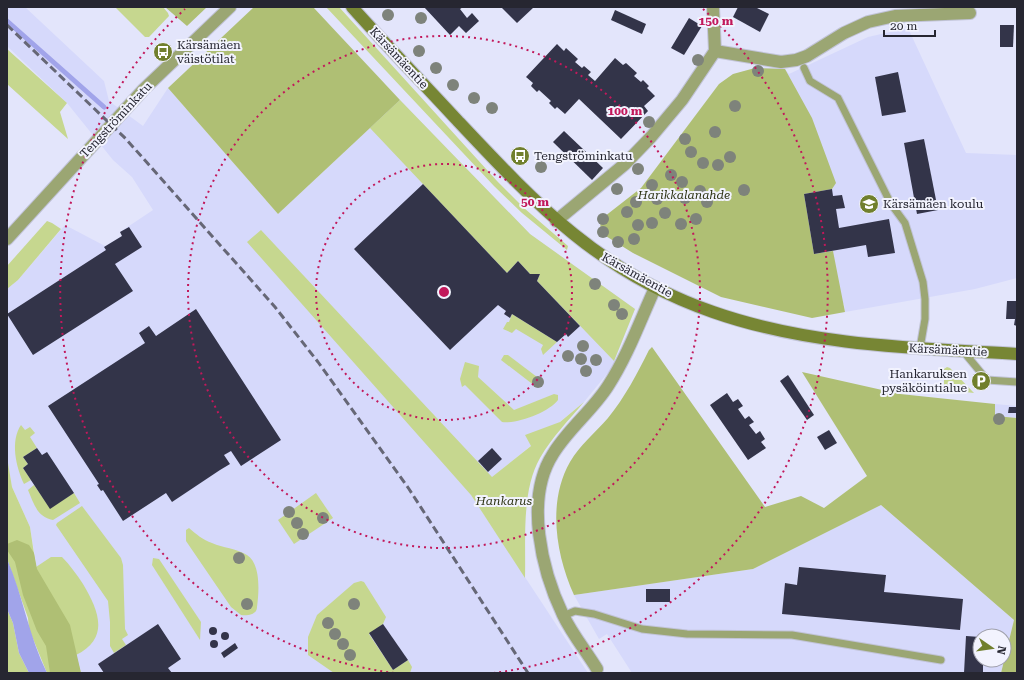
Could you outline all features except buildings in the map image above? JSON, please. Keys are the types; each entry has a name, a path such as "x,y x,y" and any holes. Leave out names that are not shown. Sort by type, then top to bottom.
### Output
{"street":[{"name":"Tengströminkatu","path":"7,239 144,89 230,7"},
{"name":"Kärsämäentie","path":"352,7 504,170 556,221 608,260 655,288 714,312 770,328 834,340 920,348 1017,354"},
{"path":"556,221 625,164 651,137 682,100 716,51 713,7"},
{"path":"716,51 781,62 796,60 807,56 844,33 868,22 894,16 970,13"},
{"path":"597,669 563,616 545,570 540,535 540,493 544,474 551,456 565,437 587,414 622,363 655,288"}],"lane":[{"path":"804,68 810,81 838,98 891,204 905,223 923,282 926,319 920,348"},
{"path":"964,351 987,380 1017,382"},
{"path":"563,616 575,611 594,614 642,629 687,634 792,635 941,660"}],"shaded area":[{"path":"7,7 25,7 104,81 109,101 143,126 168,88 278,214 400,100 530,234 635,309 611,369 584,402 471,495 588,673 81,673 76,656 37,569 30,527 12,487 7,457 7,289 18,280 65,225 105,246 122,236 120,232 153,210 132,177 113,160 67,103 7,46"},
{"name":"Kärsämäen koulu","path":"908,28 966,153 1017,155 1017,278 975,289 845,312 844,304 824,298 759,67 785,69 789,74 868,37"},
{"path":"995,404 1017,406 1017,418 995,416"},
{"path":"881,505 1014,620 1012,628 972,628 972,668 1002,668 1001,673 632,673 607,634 599,639 574,595 753,569"}],"green space":[{"path":"115,7 163,7 169,16 149,37 145,37"},
{"path":"165,7 207,7 187,26"},
{"path":"254,7 313,7 400,100 278,214 168,88"},
{"path":"326,7 339,7 497,181 524,208 568,246 567,250 522,213 494,186"},
{"path":"7,49 67,103 60,112 68,139 7,84"},
{"name":"Harikkalanahde","path":"755,68 785,69 812,118 836,183 832,189 804,194 814,254 833,251 845,312 812,318 721,297 633,253 601,233 600,220 641,188 719,84 733,74"},
{"path":"400,100 530,234 635,309 614,361 537,281 540,274 530,274 518,261 507,273 370,128"},
{"path":"47,221 61,229 18,280 7,289 7,266"},
{"name":"Hankarus","path":"261,230 492,477 531,446 525,435 560,422 584,402 550,443 540,458 534,471 527,501 525,578 471,495 247,242"},
{"path":"512,314 557,342 543,355 541,349 543,345 516,329 512,333 503,329 507,322 509,322"},
{"path":"652,347 765,507 801,496 824,508 867,476 802,372 900,394 995,404 995,416 1017,418 1017,673 1001,673 1002,668 1012,668 1012,628 1014,620 881,505 753,569 574,595 559,546 556,511 558,494 570,462 578,450 608,418 620,402"},
{"path":"504,355 508,355 541,380 543,383 542,386 535,386 501,360"},
{"path":"465,362 479,366 478,377 514,410 554,394 558,395 558,400 541,413 516,421 502,422 465,385 462,387 460,379"},
{"path":"947,367 950,368 974,393 947,390 944,388 944,369"},
{"path":"21,425 25,430 30,427 35,433 30,437 37,448 23,457 28,464 23,468 31,480 24,484 15,454 16,439"},
{"path":"7,457 12,487 30,527 36,567 51,557 62,557 83,584 89,594 97,614 97,632 94,641 87,648 76,655 81,673 47,673 29,629 28,618 7,559"},
{"path":"34,485 50,508 74,493 80,503 53,520 43,516 34,505 28,490"},
{"path":"316,493 333,518 294,544 278,520"},
{"path":"82,506 121,558 123,565 125,629 128,635 122,639 126,645 114,653 110,646 108,601 56,525"},
{"path":"189,528 197,535 216,545 238,551 252,559 257,571 258,579 257,610 254,613 249,615 241,615 231,607 186,541 186,530"},
{"path":"17,540 29,545 34,553 37,569 70,625 81,673 50,673 46,646 37,631 23,595 15,562 7,550 7,544"},
{"path":"153,558 159,559 201,622 200,640 152,565"},
{"path":"361,581 364,582 386,617 383,624 369,634 393,670 408,660 412,667 410,673 334,673 308,655 308,637 317,615 354,583"},
{"path":"7,609 13,623 19,653 29,673 7,673"}],"water":[{"path":"7,559 13,573 35,645 47,673 29,673 19,653 13,623 7,609"}],"waterway":[{"path":"7,21 104,107"}],"railway":[{"path":"7,25 126,139 275,307 318,362 409,489 528,673"}],"place":[{"name":"Kärsämäen väistötilat","path":"163,52"},
{"name":"Tengströminkatu","path":"520,156"},
{"name":"Kärsämäen koulu","path":"869,204"},
{"name":"Hankaruksen pysäköintialue","path":"981,381"}]}
